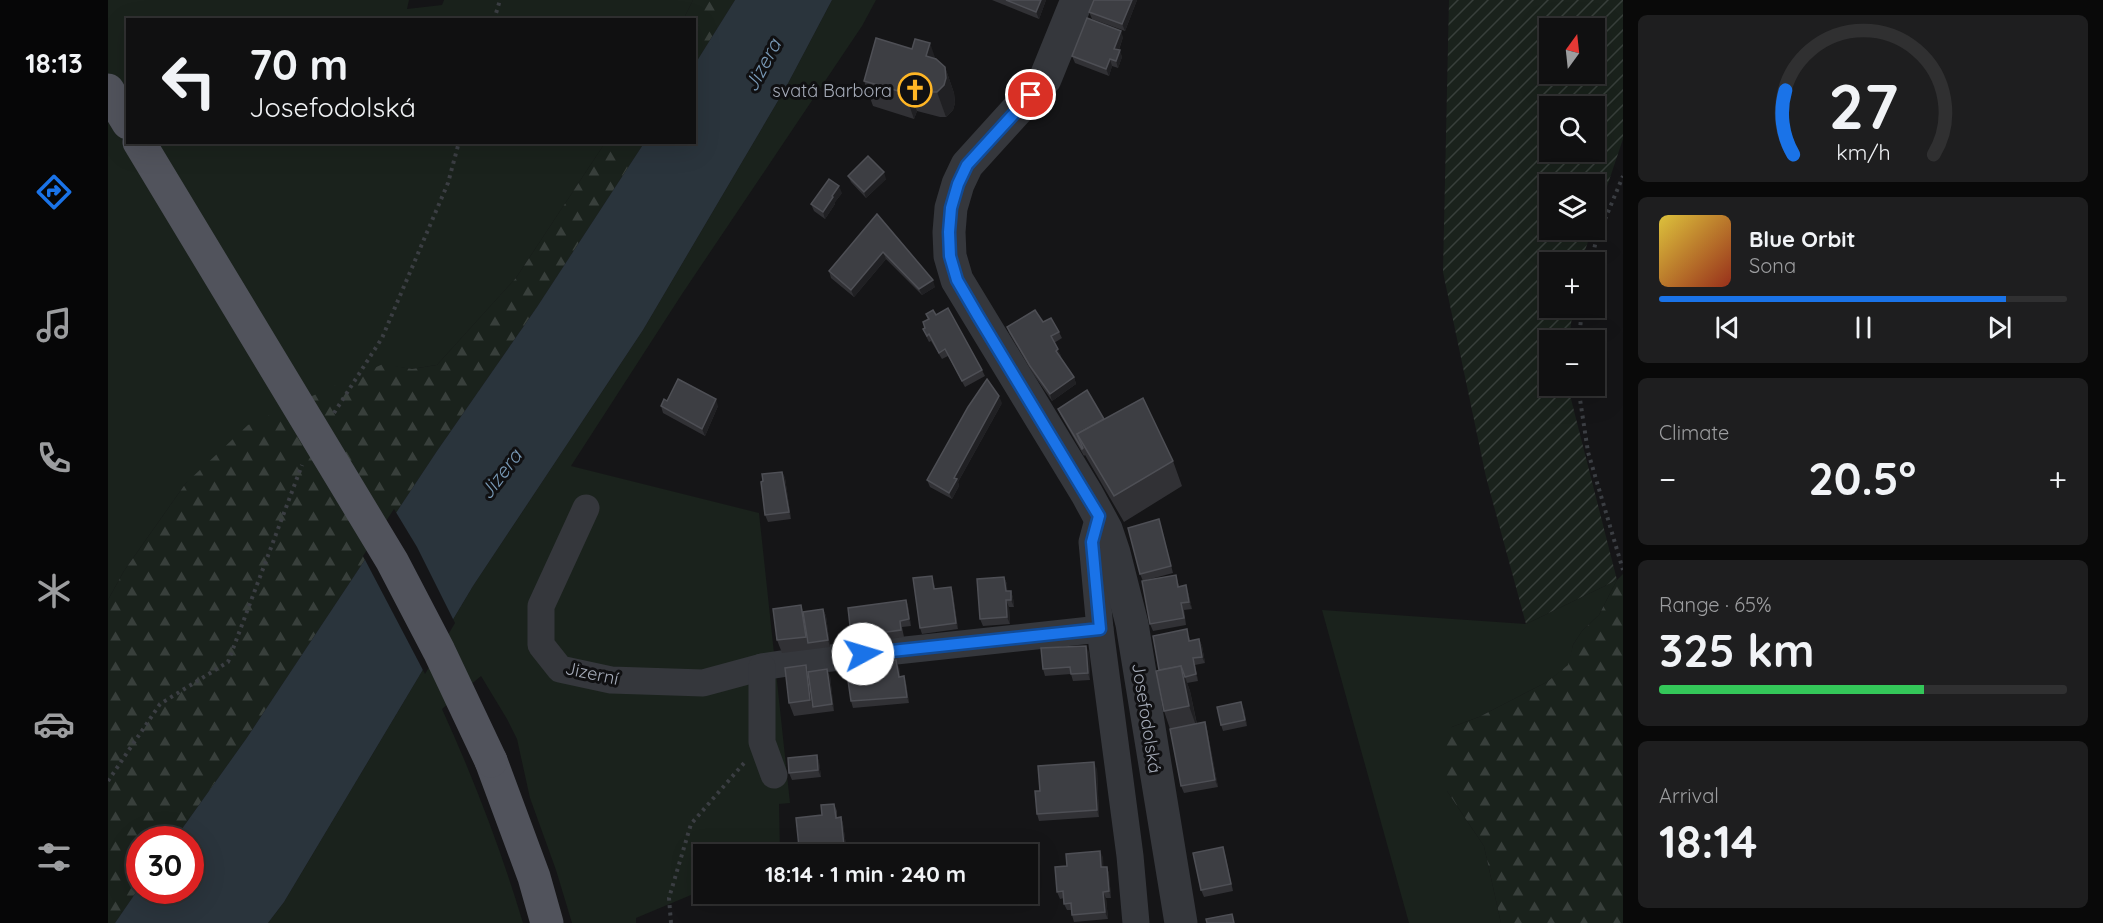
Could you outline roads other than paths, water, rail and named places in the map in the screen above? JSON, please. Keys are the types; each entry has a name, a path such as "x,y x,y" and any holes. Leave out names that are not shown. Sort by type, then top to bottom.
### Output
{"main road":[{"path":"108,90 126,120"},
{"path":"141,144 392,561 439,651 491,762 534,877 547,923"}],"street":[{"name":"Josefodolská","path":"1077,0 1044,79 1005,125 984,145 962,174 951,208 950,256 957,280 1099,516 1114,553 1132,624 1180,923"},
{"name":"Jizerní","path":"586,508 541,606 541,645 560,669 611,680 703,683 762,667 1100,629"},
{"name":"Josefodolská","path":"1099,516 1092,542 1100,629 1130,856 1136,923"},
{"path":"762,667 762,742 774,775"}],"water":[{"name":"Jizera","path":"735,0 832,0 785,89 643,330 473,586 284,902 268,923 115,923 128,904 204,904 204,826 184,826 246,739 437,451 537,307 643,144 696,144 696,62"}],"place":[{"name":"svatá Barbora","path":"915,90"}]}
